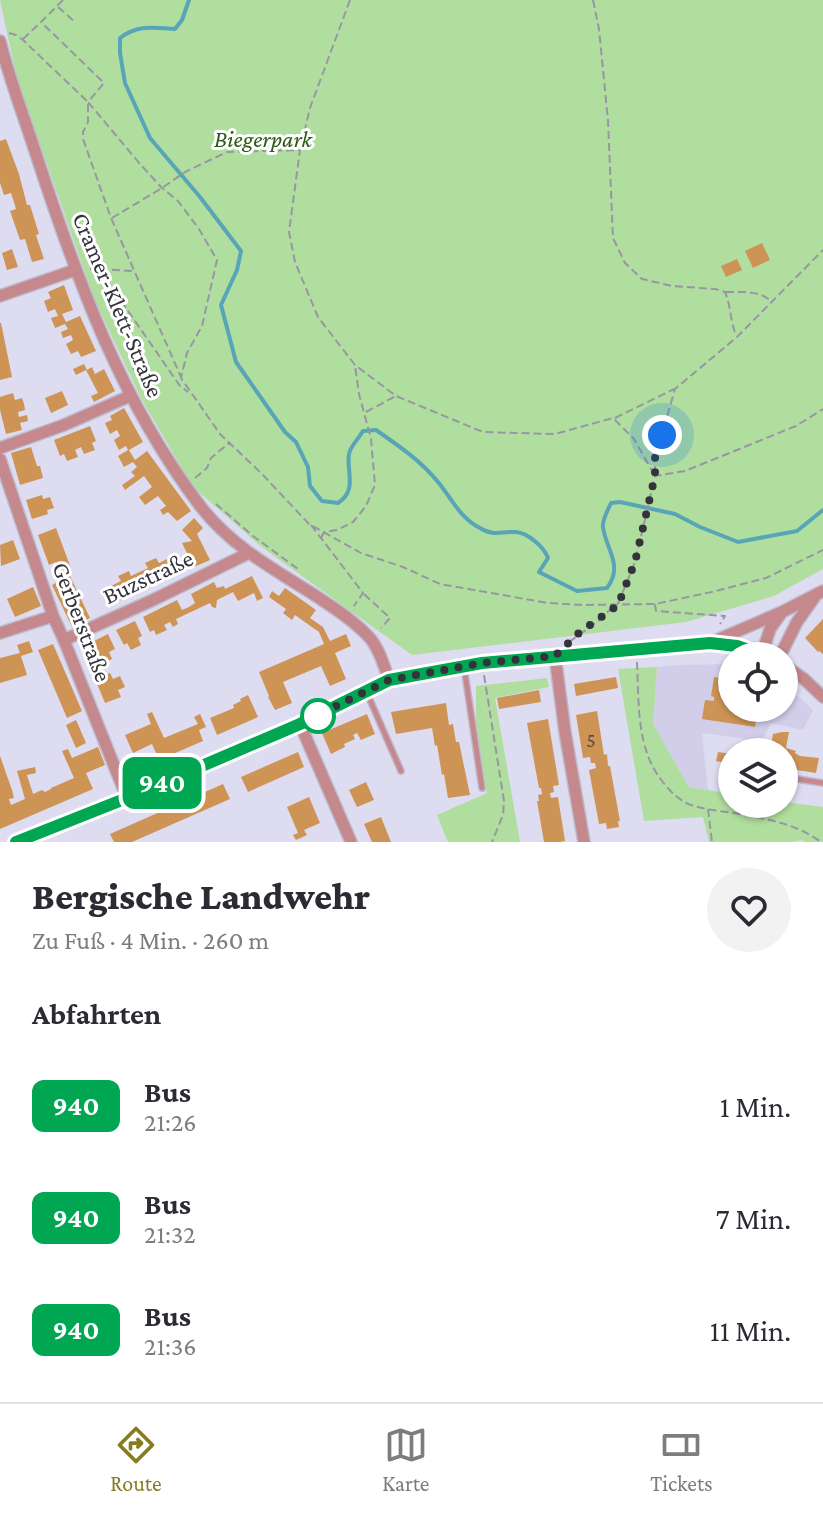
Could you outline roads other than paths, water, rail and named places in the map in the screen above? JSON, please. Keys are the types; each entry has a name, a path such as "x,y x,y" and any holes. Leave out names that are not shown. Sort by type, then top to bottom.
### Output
{"street":[{"name":"Cramer-Klett-Straße","path":"0,41 75,270 130,396 172,468 203,509 249,553 346,616 371,639 389,680"},
{"path":"0,296 75,270"},
{"path":"0,448 64,425 130,396"},
{"name":"Gerberstraße","path":"0,459 53,616 127,798"},
{"name":"Buzstraße","path":"64,640 249,553"},
{"path":"710,643 820,593"},
{"path":"787,642 797,622 820,593"},
{"path":"767,642 770,629 782,612"},
{"path":"0,633 53,616"},
{"path":"16,842 300,724 389,680 482,663 718,644"},
{"path":"555,656 584,842"},
{"path":"798,675 823,697"},
{"path":"300,724 351,842"}],"lane":[{"path":"464,666 482,788"},
{"path":"366,692 401,771"},
{"path":"798,779 823,783"}],"waterway":[{"path":"189,0 175,29 140,29 120,38 125,83 150,138 241,251 237,270 221,305 236,362 285,432 296,442 308,467 310,486 322,501 338,503 344,498 350,480 348,460 351,448 363,431 376,430 424,467 473,524 485,531 516,532 530,538 548,558 539,572 577,591 607,588 612,580 614,565 603,524 611,503 620,502 675,514 738,542 797,531 823,510"}],"park label":[{"name":"Biegerpark","path":"263,139"}]}
